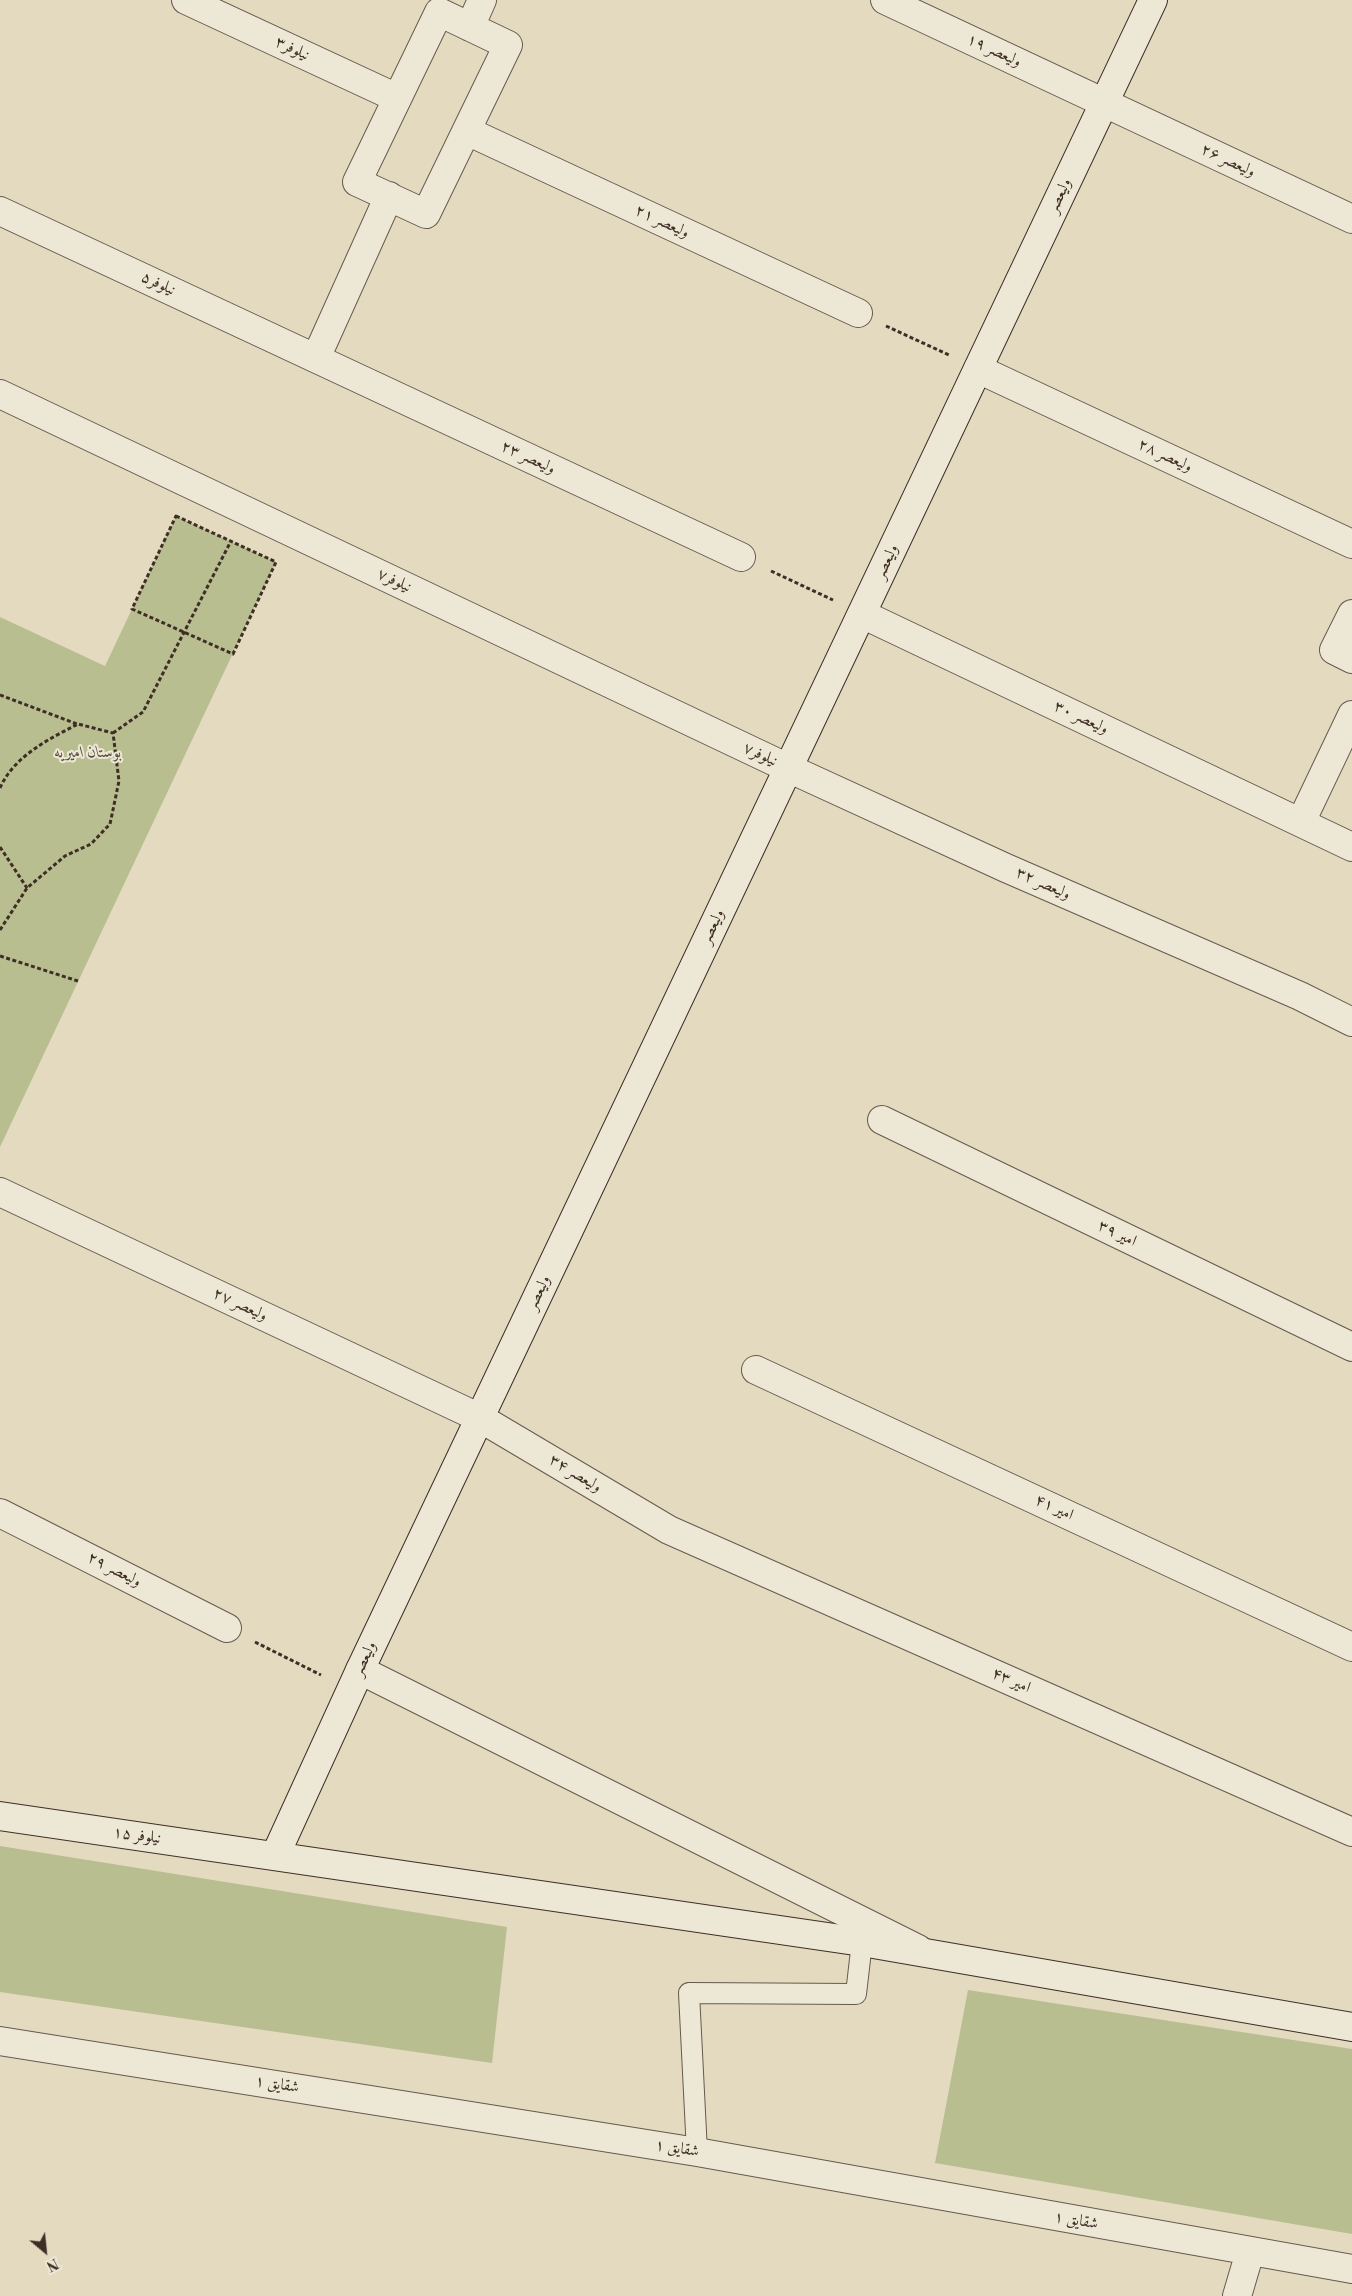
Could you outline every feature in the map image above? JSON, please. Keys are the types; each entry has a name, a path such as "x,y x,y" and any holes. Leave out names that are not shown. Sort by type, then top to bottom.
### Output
{"street":[{"name":"نیلوفر۳","path":"186,0 397,98"},
{"path":"470,27 482,0"},
{"name":"ولیعصر ۱۹","path":"885,0 1104,103"},
{"name":"ولیعصر","path":"274,1856 1153,0"},
{"path":"439,12 470,27 508,45 426,214 357,182 439,12"},
{"name":"ولیعصر ۲۶","path":"1104,103 1352,219"},
{"name":"ولیعصر ۲۱","path":"466,131 858,313"},
{"path":"316,358 388,196"},
{"name":"نیلوفر۵","path":"0,210 316,358"},
{"name":"ولیعصر ۲۳","path":"316,358 741,557"},
{"name":"ولیعصر ۲۸","path":"978,369 1352,544"},
{"name":"نیلوفر۷","path":"0,394 788,768"},
{"name":"ولیعصر ۳۰","path":"862,614 1352,847"},
{"path":"1352,614 1334,650 1352,659"},
{"path":"1301,822 1352,715"},
{"name":"ولیعصر ۳۲","path":"788,768 1006,868 1300,996 1352,1022"},
{"name":"امیر ۳۹","path":"882,1120 1352,1348"},
{"name":"ولیعصر ۲۷","path":"0,1192 480,1418"},
{"name":"امیر ۴۱","path":"756,1370 1352,1647"},
{"name":"ولیعصر ۳۴","path":"480,1418 669,1530"},
{"name":"ولیعصر ۲۹","path":"0,1512 227,1628"},
{"name":"امیر ۴۳","path":"669,1530 1352,1832"},
{"path":"356,1680 927,1953"},
{"name":"نیلوفر ۱۵","path":"0,1816 862,1942 1352,2027"},
{"name":"شقایق ۱","path":"0,2041 698,2152 1352,2269"},
{"path":"1237,2296 1250,2252"}],"lane":[{"path":"698,2152 689,1993 856,1994 862,1942"}],"path":[{"path":"858,313 978,369"},
{"path":"176,516 276,562 233,654 184,632 132,609 176,516"},
{"path":"113,733 142,712 231,542"},
{"path":"741,557 862,614"},
{"path":"0,695 78,724 113,733"},
{"path":"0,788 6,775 41,743 78,724"},
{"path":"0,930 27,888 65,856 91,844 110,824 119,781 113,733"},
{"path":"0,847 27,888"},
{"path":"0,956 78,980"},
{"path":"227,1628 356,1680"}],"green space":[{"name":"بوستان امیریه","path":"176,516 276,562 0,1147 0,617 105,666"},
{"path":"0,1846 507,1927 492,2063 0,1992"},
{"path":"968,1990 1352,2049 1352,2234 935,2163"}]}
